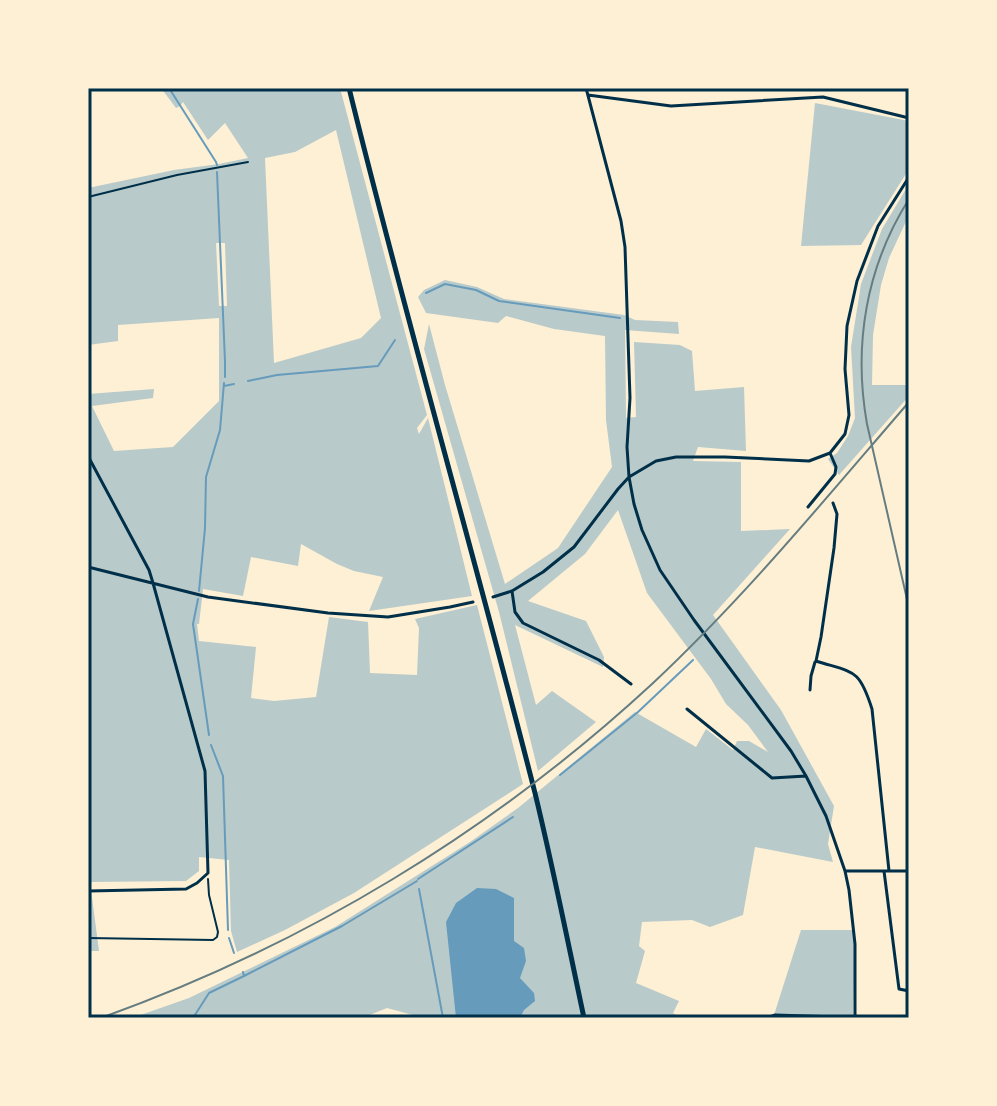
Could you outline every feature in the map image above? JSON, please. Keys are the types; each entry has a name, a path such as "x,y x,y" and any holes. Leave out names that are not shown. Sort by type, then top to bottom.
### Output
{"main road":[{"path":"349,88 387,244 535,793 584,1018"}],"street":[{"path":"586,88 625,247 630,398 627,447 634,504 650,550 671,587 791,751 826,816 845,871 855,944 855,1017"},
{"path":"588,95 671,106 823,97 909,118"},
{"path":"493,597 512,591 543,572 574,547 629,477 656,461 676,457 725,457 809,461 830,453 845,434 849,415 845,369 847,326 857,281 878,226 909,177"},
{"path":"808,507 835,474 836,467 830,453"},
{"path":"88,456 153,583 205,771 208,873 186,889 88,891"},
{"path":"810,690 834,548 837,514 833,503"},
{"path":"88,567 208,597 328,613 388,617 473,602"},
{"path":"512,591 515,612 523,623 599,660 631,684"},
{"path":"816,661 858,675 872,709 899,989 909,991"},
{"path":"687,709 772,778 806,776"},
{"path":"845,871 909,871"},
{"path":"767,1018 775,1015 870,1018"}],"lane":[{"path":"88,197 177,175 248,162"}],"path":[{"path":"88,938 213,940 218,932 209,895 208,873"}],"shaded area":[{"path":"161,88 340,88 427,415 417,428 419,434 428,418 472,596 369,611 383,577 354,571 301,544 298,566 251,557 243,596 203,589 197,624 199,641 256,647 251,698 274,701 316,697 329,617 368,622 370,673 417,675 419,628 415,619 477,605 523,784 354,893 237,952 231,931 229,860 199,857 199,871 186,881 90,882 99,951 88,951 88,394 154,389 153,398 92,406 114,451 173,447 219,401 219,318 118,325 118,341 88,345 88,188 248,158 225,123 208,140 183,102 176,108","holes":["336,130 381,318 361,338 274,363 265,158 295,152","216,243 225,243 227,306 219,306"]},
{"path":"815,103 909,121 909,169 861,245 801,246"},
{"path":"909,184 909,215 889,258 881,285 873,335 872,385 906,385 909,396 839,475 828,459 837,453 855,418 851,347 861,284 882,229"},
{"path":"445,280 477,287 504,299 624,315 635,320 678,322 679,334 625,330 626,418 636,417 634,342 680,345 692,351 695,391 744,387 746,451 698,447 693,461 741,462 741,531 790,529 713,615 781,710 834,806 828,844 833,862 755,847 743,915 710,927 692,920 642,922 639,946 645,951 636,983 679,1001 673,1013 681,1018 424,1018 387,1008 362,1018 132,1018 189,998 335,927 518,808 635,712 696,747 706,729 733,750 737,741 749,741 768,752 748,725 726,704 647,593 618,510 585,554 528,601 586,621 604,657 603,667 515,625 536,705 552,691 596,722 538,771 499,612 424,349 429,324 505,584 558,548 612,467 606,420 605,336 554,329 506,316 498,323 426,313 418,297 424,290"},
{"path":"801,930 853,930 853,1015 774,1015"}],"water":[{"path":"477,888 496,889 514,898 514,941 524,948 526,961 520,978 534,993 535,1001 520,1018 456,1018 446,922 456,903"}],"waterway":[{"path":"169,88 217,165"},
{"path":"217,172 225,377"},
{"path":"426,293 445,284 476,290 499,301 620,318"},
{"path":"248,381 277,375 378,366 395,340"},
{"path":"199,591 206,477 220,430 224,383"},
{"path":"224,386 234,384"},
{"path":"198,599 193,624 209,735"},
{"path":"560,775 638,712 693,660"},
{"path":"211,745 223,776 228,930"},
{"path":"418,879 513,817"},
{"path":"244,976 342,926 417,881"},
{"path":"419,889 443,1018"},
{"path":"229,938 234,953"},
{"path":"193,1018 209,993 244,976 243,972"}],"railway":[{"path":"909,199 894,225 873,279 863,336 862,365 867,424 909,608"},
{"path":"101,1018 177,989 323,919 462,835 528,788 652,684 720,617 909,402"}]}
